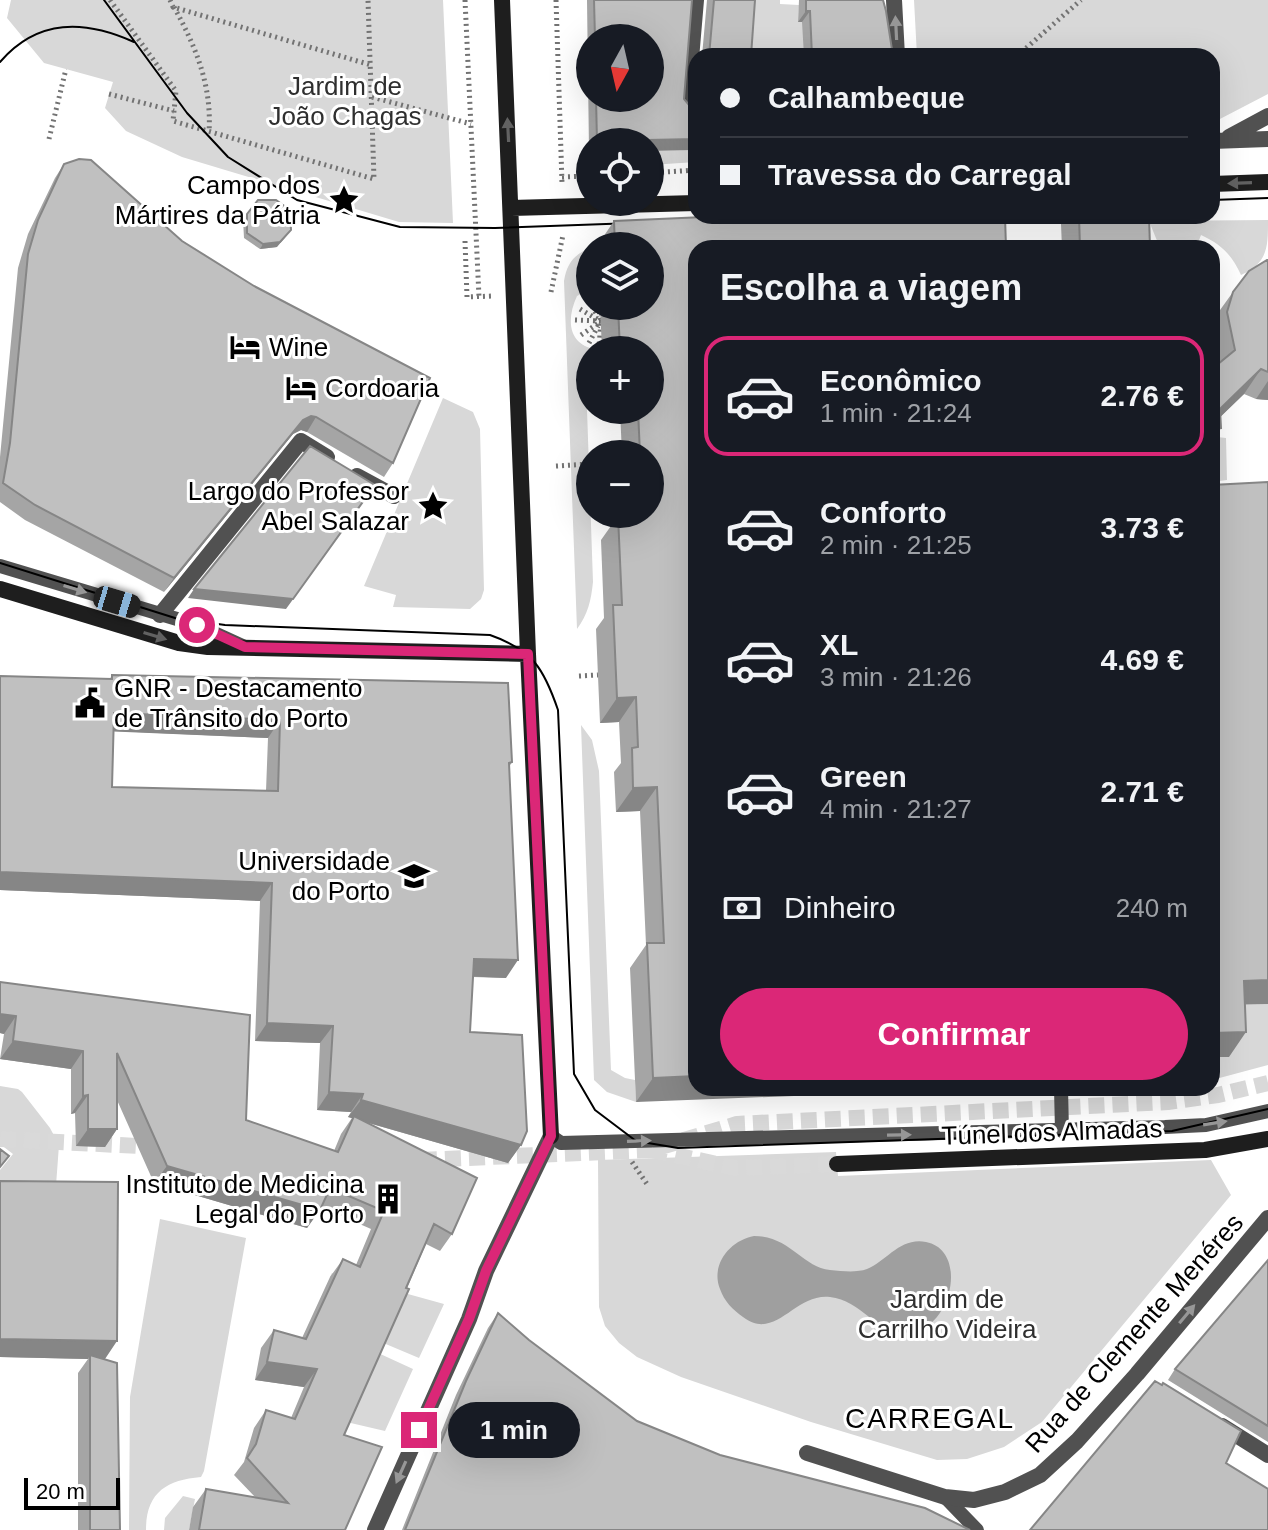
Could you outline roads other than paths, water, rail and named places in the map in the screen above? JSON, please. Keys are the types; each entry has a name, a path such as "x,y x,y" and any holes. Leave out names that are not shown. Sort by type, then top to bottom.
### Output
{"street":[{"path":"375,1530 469,1319 486,1271 556,1140 528,654 502,0"},
{"path":"692,48 696,0"},
{"path":"894,0 897,48"},
{"path":"1220,139 1268,116"},
{"path":"1220,140 1268,139"},
{"path":"1220,184 1268,182"},
{"path":"511,208 688,203"},
{"path":"160,615 301,441 394,496"},
{"path":"0,589 179,643 528,654"},
{"name":"Túnel dos Almadas","path":"837,1164 1205,1150 1268,1139"},
{"name":"Rua de Clemente Menéres","path":"807,1453 945,1497 974,1500 1005,1492 1040,1475 1144,1378 1268,1218"},
{"path":"1203,1414 1268,1455"}],"lane":[{"path":"0,566 207,629 245,647"},
{"path":"1061,1096 1062,1131"},
{"path":"556,1140 1062,1131 1206,1125 1268,1111"},
{"path":"945,1497 977,1530"}],"tunnel":[{"path":"1220,1095 1268,1083"},
{"path":"421,1160 651,1150 737,1124 1168,1102 1211,1096"},
{"path":"0,1139 158,1147"},
{"path":"652,1150 735,1168 837,1164"}],"tram line":[{"path":"104,0 187,113 228,157 297,200 400,227 495,228 634,223"},
{"path":"0,62 30,37 63,27 98,30 134,42"},
{"path":"1220,200 1268,198"},
{"path":"0,563 175,618 225,625 490,635 527,655 542,672 558,710 574,1074 595,1110 636,1141 678,1148 1172,1131 1268,1109"}],"place":[{"name":"Campo dos Mártires da Pátria","path":"344,200"},
{"name":"Wine","path":"245,347"},
{"name":"Cordoaria","path":"301,388"},
{"name":"Largo do Professor Abel Salazar","path":"433,506"},
{"name":"GNR - Destacamento de Trânsito do Porto","path":"90,703"},
{"name":"Universidade do Porto","path":"414,876"},
{"name":"Instituto de Medicina Legal do Porto","path":"388,1199"}],"district":[{"name":"CARREGAL","path":"930,1418"}],"park label":[{"name":"Jardim de João Chagas","path":"345,101"},
{"name":"Jardim de Carrilho Videira","path":"947,1314"}]}
